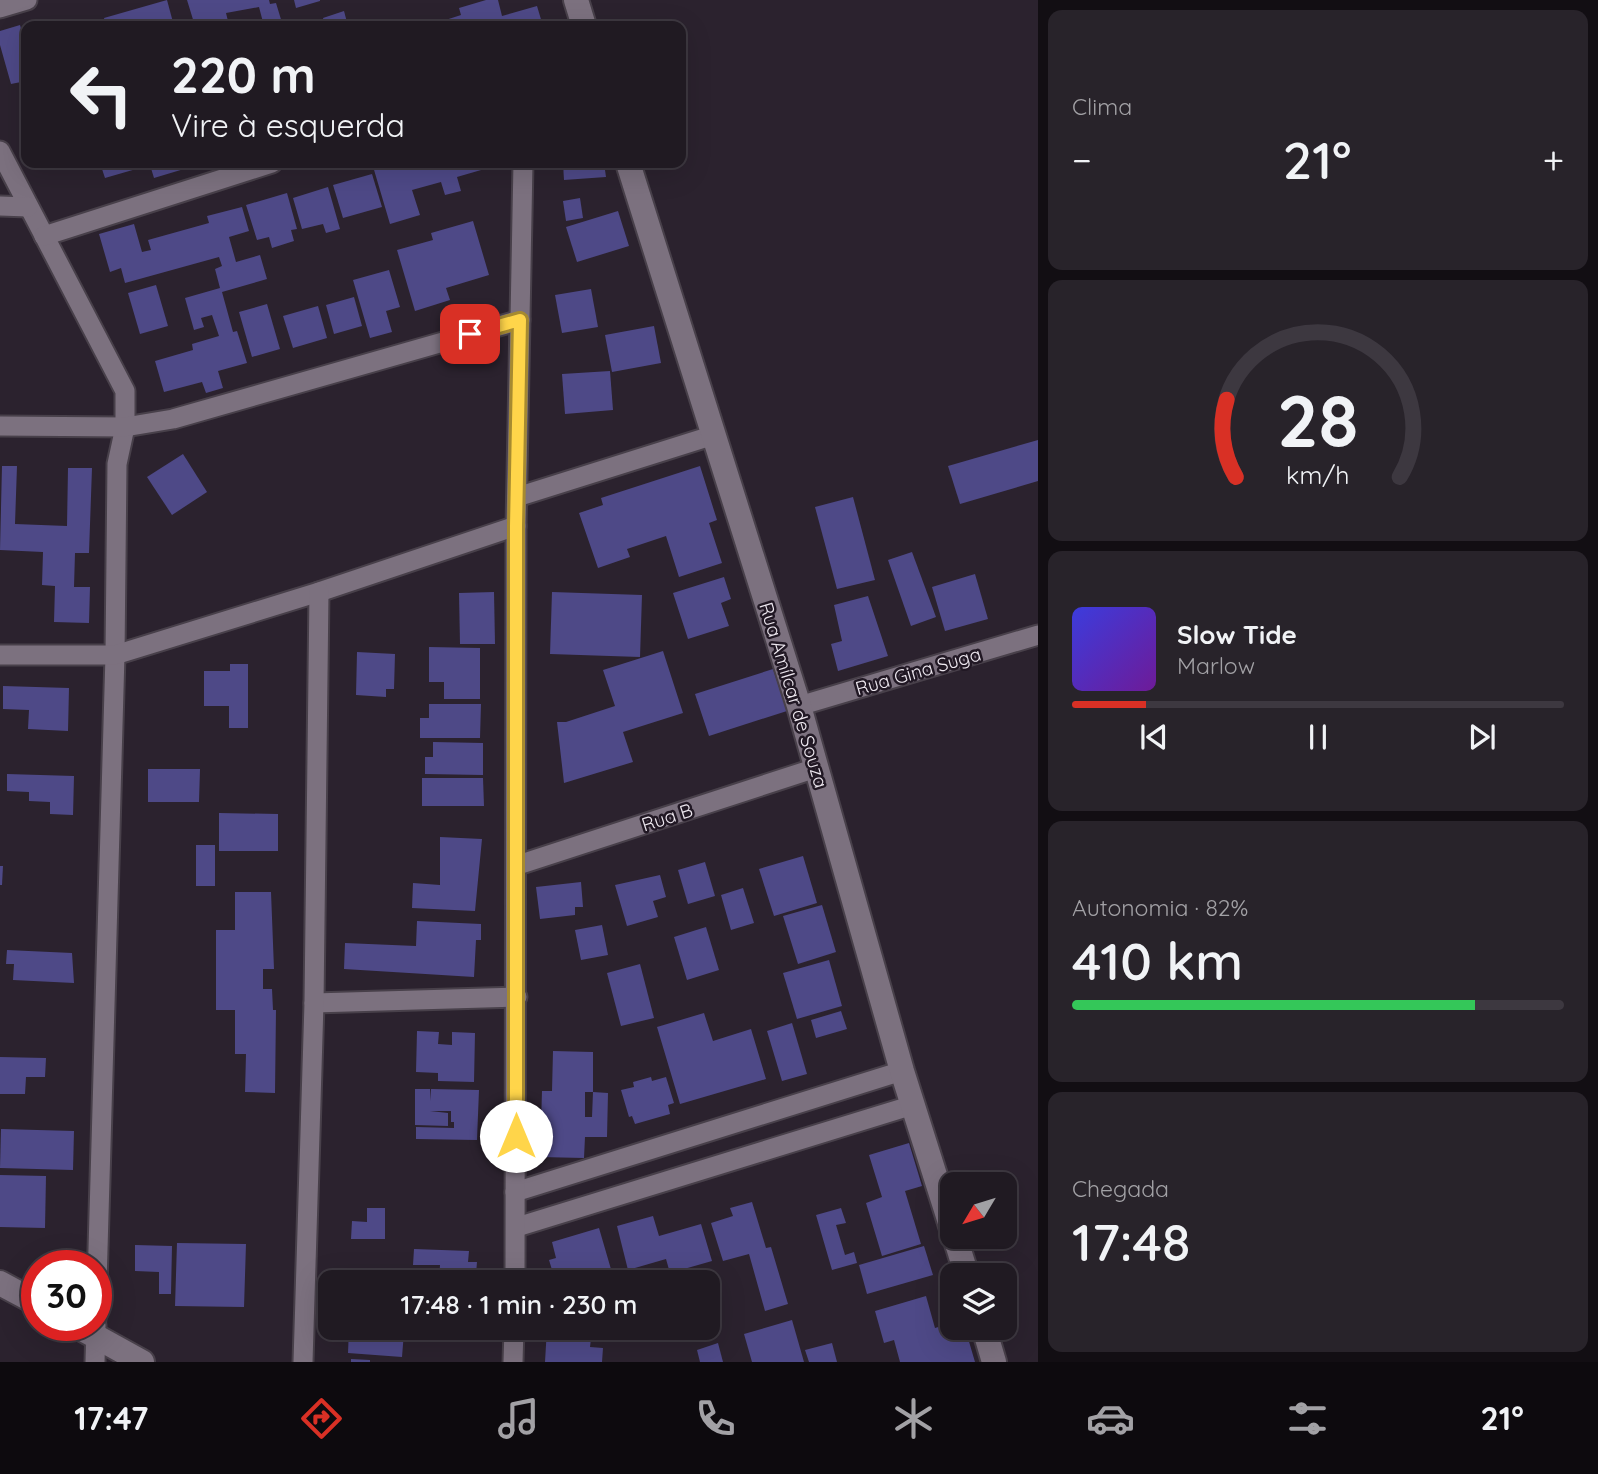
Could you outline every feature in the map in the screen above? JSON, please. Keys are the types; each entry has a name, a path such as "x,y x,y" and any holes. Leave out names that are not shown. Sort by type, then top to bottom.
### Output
{"street":[{"path":"0,8 27,0"},
{"path":"576,0 582,21"},
{"path":"0,151 125,391 125,427 117,464 115,655 94,1250"},
{"path":"44,236 256,168"},
{"path":"515,1270 518,866 516,526 523,168"},
{"name":"Rua Amílcar de Souza","path":"630,168 799,706 902,1072 940,1191"},
{"path":"0,206 28,207"},
{"path":"0,426 125,427 243,400 520,320"},
{"path":"517,497 714,435"},
{"path":"0,655 115,655 319,592 516,526"},
{"path":"303,1362 314,1003 319,592"},
{"name":"Rua Gina Suga","path":"799,706 1038,635"},
{"name":"Rua B","path":"518,866 816,768"},
{"path":"314,1003 517,997"},
{"path":"515,1192 902,1072"},
{"path":"517,1227 913,1105"},
{"path":"737,1124 747,1156"},
{"path":"0,1283 21,1294"},
{"path":"513,1362 514,1340"},
{"path":"988,1340 994,1362"},
{"path":"93,1341 95,1362"},
{"path":"112,1341 142,1362"}],"building":[{"path":"167,0 173,21 105,21 104,18"},
{"path":"187,0 269,0 270,4 276,3 281,21 263,21 259,7 226,13 228,21 193,21"},
{"path":"294,0 320,0 320,1 296,8"},
{"path":"486,0 498,0 502,16 537,6 542,21 442,21 461,15 459,8"},
{"path":"344,11 347,21 324,21 323,18"},
{"path":"20,25 21,82 11,84 0,45 0,31"},
{"path":"102,168 140,168 105,178"},
{"path":"151,168 184,169 154,178"},
{"path":"373,168 488,168 457,177 461,191 445,195 441,182 412,190 420,215 390,224"},
{"path":"563,168 605,168 606,177 564,180"},
{"path":"372,174 382,207 343,218 333,185"},
{"path":"328,187 340,229 326,233 323,224 302,229 293,198"},
{"path":"287,193 297,229 291,230 294,241 272,248 269,237 257,240 246,205"},
{"path":"580,198 583,218 566,221 563,201"},
{"path":"242,207 249,231 229,237 236,262 260,255 267,279 222,292 233,332 237,331 247,363 218,371 223,388 206,393 202,382 164,392 155,361 193,350 192,344 219,336 212,315 201,318 204,327 194,330 185,298 220,288 215,269 222,266 219,257 125,283 121,268 110,272 99,234 134,224 142,252 151,250 148,240 209,223 207,216"},
{"path":"618,211 629,246 577,262 566,227"},
{"path":"473,221 489,275 446,288 450,300 415,311 397,250 433,240 431,233"},
{"path":"389,270 400,307 386,311 392,332 370,338 353,280"},
{"path":"156,285 168,326 140,334 128,293"},
{"path":"591,289 598,327 562,333 555,295"},
{"path":"354,297 362,326 334,334 326,305"},
{"path":"267,304 280,349 252,357 239,312"},
{"path":"318,306 327,338 293,348 283,316"},
{"path":"654,326 661,363 612,372 605,335"},
{"path":"610,371 613,410 565,414 562,374"},
{"path":"1038,440 1038,481 960,504 948,466"},
{"path":"183,454 207,492 172,515 147,477"},
{"path":"2,466 17,466 15,524 67,526 68,468 92,468 89,553 75,553 74,587 90,587 89,623 54,622 55,586 42,585 43,552 0,550"},
{"path":"700,466 717,520 709,523 722,563 679,577 666,536 627,549 630,557 598,568 579,513 603,505 601,498"},
{"path":"853,497 875,580 837,589 815,507"},
{"path":"912,552 936,617 911,626 888,560"},
{"path":"975,574 988,619 945,631 932,587"},
{"path":"724,577 731,599 721,603 729,626 688,639 673,593"},
{"path":"494,592 495,644 460,644 459,593"},
{"path":"552,592 642,595 640,657 550,654"},
{"path":"868,596 888,656 838,671 831,644 842,641 834,605"},
{"path":"429,647 480,648 480,699 444,699 444,682 429,682"},
{"path":"663,651 683,713 623,732 633,762 564,783 557,722 566,722 615,706 603,670"},
{"path":"357,652 395,654 394,689 386,689 386,697 356,695"},
{"path":"230,664 248,664 248,728 229,728 229,706 204,706 204,671 230,671"},
{"path":"773,669 787,711 709,736 695,694"},
{"path":"3,686 69,688 68,731 28,729 29,710 3,709"},
{"path":"429,704 481,704 480,738 420,738 420,718 429,718"},
{"path":"433,742 483,743 483,775 425,774 425,757 433,757"},
{"path":"148,769 200,769 199,802 148,802"},
{"path":"7,774 74,776 73,815 50,814 50,802 29,801 29,792 7,791"},
{"path":"422,778 483,778 484,806 422,806"},
{"path":"219,813 278,814 278,851 219,851"},
{"path":"440,837 482,839 475,911 412,908 413,883 440,885"},
{"path":"196,845 215,845 215,886 196,886"},
{"path":"803,856 817,903 774,916 759,869"},
{"path":"705,862 715,896 688,904 678,870"},
{"path":"0,866 3,866 2,885 0,885"},
{"path":"660,875 666,897 653,901 658,917 627,926 615,885"},
{"path":"581,882 583,907 575,907 575,915 540,919 536,887"},
{"path":"743,888 754,923 731,930 721,895"},
{"path":"235,892 271,892 274,969 263,969 263,989 272,989 273,1010 276,1010 275,1093 245,1092 246,1054 235,1054 235,1010 216,1010 216,930 235,930"},
{"path":"822,905 836,952 798,964 783,916"},
{"path":"417,921 481,924 481,940 476,940 474,977 344,969 345,943 416,946"},
{"path":"602,925 608,955 581,960 575,930"},
{"path":"706,927 719,970 687,980 674,937"},
{"path":"7,950 72,953 74,983 13,980 14,964 6,964"},
{"path":"829,960 842,1006 797,1019 783,973"},
{"path":"640,964 654,1018 621,1026 607,973"},
{"path":"841,1011 847,1029 816,1038 811,1020"},
{"path":"704,1013 713,1041 751,1029 766,1079 680,1104 657,1027"},
{"path":"792,1023 807,1074 782,1081 767,1031"},
{"path":"417,1031 439,1032 438,1044 452,1045 452,1032 475,1033 474,1082 438,1081 438,1073 416,1072"},
{"path":"553,1051 593,1052 593,1092 608,1093 607,1137 585,1137 584,1158 540,1157 542,1091 552,1091","holes":["585,1092 593,1092 592,1117 585,1117"]},
{"path":"0,1057 46,1058 45,1077 26,1077 25,1094 0,1094"},
{"path":"651,1077 652,1081 666,1077 674,1103 668,1105 670,1114 635,1124 632,1116 629,1117 621,1090 634,1087 633,1082"},
{"path":"415,1089 430,1089 430,1101 431,1089 479,1090 477,1140 416,1139 416,1127 454,1128 454,1122 451,1122 451,1111 430,1111 448,1113 448,1126 415,1125"},
{"path":"1,1129 74,1131 73,1170 0,1168"},
{"path":"909,1143 922,1186 905,1191 921,1244 882,1256 866,1203 882,1197 869,1155"},
{"path":"0,1175 46,1176 45,1228 0,1227"},
{"path":"752,1202 766,1248 771,1247 788,1304 765,1311 749,1254 723,1261 711,1223 733,1216 730,1208"},
{"path":"367,1208 385,1208 385,1239 351,1239 352,1221 367,1222"},
{"path":"841,1208 846,1223 836,1225 845,1255 854,1252 857,1263 832,1270 816,1215"},
{"path":"653,1216 659,1236 701,1224 712,1261 680,1270 669,1270 666,1259 628,1270 617,1226"},
{"path":"599,1228 611,1270 552,1270 549,1260 556,1258 552,1242"},
{"path":"177,1243 246,1244 244,1307 175,1306"},
{"path":"135,1245 172,1246 171,1294 159,1294 159,1272 135,1271"},
{"path":"924,1246 933,1275 867,1294 859,1265"},
{"path":"414,1249 469,1251 468,1262 477,1262 476,1270 440,1270 440,1265 413,1265"},
{"path":"926,1296 935,1328 940,1327 940,1340 969,1340 975,1362 900,1362 894,1340 884,1343 875,1311"},
{"path":"792,1320 804,1362 752,1362 744,1334"},
{"path":"349,1340 403,1340 402,1357 348,1353"},
{"path":"546,1340 591,1340 590,1347 603,1348 602,1362 545,1362"},
{"path":"718,1343 723,1362 700,1362 697,1350"},
{"path":"832,1343 837,1362 809,1362 805,1350"},
{"path":"351,1359 370,1360 370,1362 351,1362"}],"route":[{"path":"470,334 520,320 516,526 516,1136"}]}
